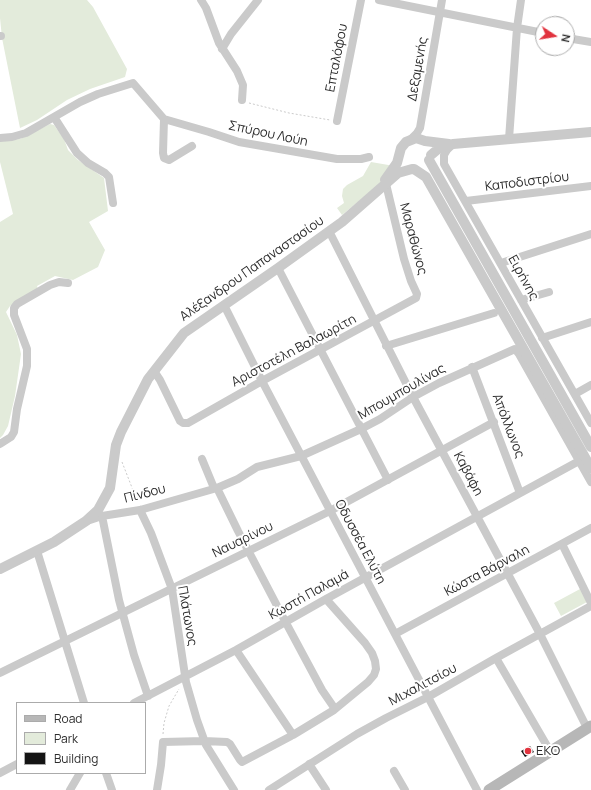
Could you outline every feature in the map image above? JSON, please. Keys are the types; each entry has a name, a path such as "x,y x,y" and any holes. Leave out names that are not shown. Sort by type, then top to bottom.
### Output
{"main road":[{"path":"489,790 589,727"}],"street":[{"path":"201,0 222,49 237,71 242,85 242,100"},
{"path":"222,49 231,34 258,0"},
{"name":"Επταλόφου","path":"337,121 361,0"},
{"path":"379,0 535,31"},
{"name":"Δεξαμενής","path":"411,139 420,128 442,0"},
{"path":"509,140 517,28 522,0"},
{"path":"575,39 591,42"},
{"path":"0,138 19,136 98,94 133,83 164,119 163,153 165,159 169,160 192,146"},
{"path":"54,117 77,153 108,177 113,203"},
{"name":"Σπύρου Λούη","path":"164,119 239,142 331,158 361,159 369,157"},
{"path":"382,187 397,163 403,145 411,139 452,144 591,132"},
{"path":"425,141 431,150 430,158 591,447"},
{"path":"413,169 422,168 438,149 452,144"},
{"name":"Ειρήνης","path":"452,144 444,155 444,164 591,423"},
{"path":"400,154 404,163 426,177 591,468"},
{"name":"Αλέξανδρου Παπαναστασίου","path":"86,521 98,510 110,488 116,445 138,396 154,371 184,333 329,231 402,171 413,169"},
{"name":"Καποδιστρίου","path":"466,201 591,186"},
{"name":"Μαραθώνος","path":"382,187 411,281 417,294 416,298"},
{"name":"Καβάφη","path":"329,231 386,346 589,727"},
{"path":"501,263 591,234"},
{"path":"278,268 388,480"},
{"path":"0,444 11,437 14,432 17,409 27,366 27,349 14,314 14,308 17,304 50,285 59,282 68,283"},
{"path":"521,300 549,292"},
{"name":"Αριστοτέλη Βαλαωρίτη","path":"154,371 180,421 183,423 188,423 262,381 374,322 416,298"},
{"name":"Οδυσσέα Ελύτη","path":"224,305 301,456 477,790"},
{"path":"386,346 494,314"},
{"path":"542,338 591,322"},
{"name":"Μπουμπουλίνας","path":"301,456 361,430 397,409 413,397 439,383 515,349 579,461"},
{"name":"Απόλλωνος","path":"472,367 520,493"},
{"path":"575,394 591,385"},
{"name":"Ναυαρίνου","path":"0,673 330,511 494,422"},
{"name":"Πίνδου","path":"0,568 37,551 66,535 86,521 102,516 140,510 215,488 238,479 257,467 287,461 301,456"},
{"path":"202,459 215,488 285,622 322,690 335,709"},
{"path":"579,461 591,482"},
{"name":"Κωστή Παλαμά","path":"136,702 236,650 326,599 579,461"},
{"name":"Πλάτωνος","path":"140,510 152,532 172,589 185,676 204,741 234,790"},
{"path":"102,516 122,613 148,696"},
{"name":"Κώστα Βάρναλη","path":"395,634 591,528"},
{"path":"562,544 591,605"},
{"path":"37,551 84,702"},
{"path":"157,790 163,742 204,741 229,743 242,762 335,709 368,682 374,675 376,664 372,653 326,599"},
{"name":"Μιχαλιτσίου","path":"269,790 386,718 428,697 591,605"},
{"path":"236,650 293,734"},
{"path":"496,658 550,751"},
{"path":"309,764 326,790"},
{"path":"0,773 16,765"},
{"path":"394,771 404,790"},
{"path":"70,790 79,774"},
{"path":"106,774 112,790"}],"path":[{"path":"242,100 289,114 337,121"},
{"path":"121,459 140,510"},
{"path":"163,742 164,723 169,706 179,690 187,685"}],"green space":[{"path":"0,0 87,0 93,7 127,69 125,77 90,89 67,100 37,120 20,128 2,38"},
{"path":"50,124 54,125 64,139 68,150 78,160 104,178 108,211 89,222 105,250 98,267 73,280 55,276 37,286 38,289 10,306 6,312 17,335 21,354 15,396 8,426 0,438 0,222 13,214 0,162 0,141 20,139"},
{"path":"371,162 400,167 342,215 337,208 344,203 342,196 343,189 363,176"},
{"path":"580,589 587,602 561,616 554,603"}],"building":[{"path":"530,746 534,752 525,757 521,751"}],"place":[{"name":"EKO","path":"528,751"}]}
